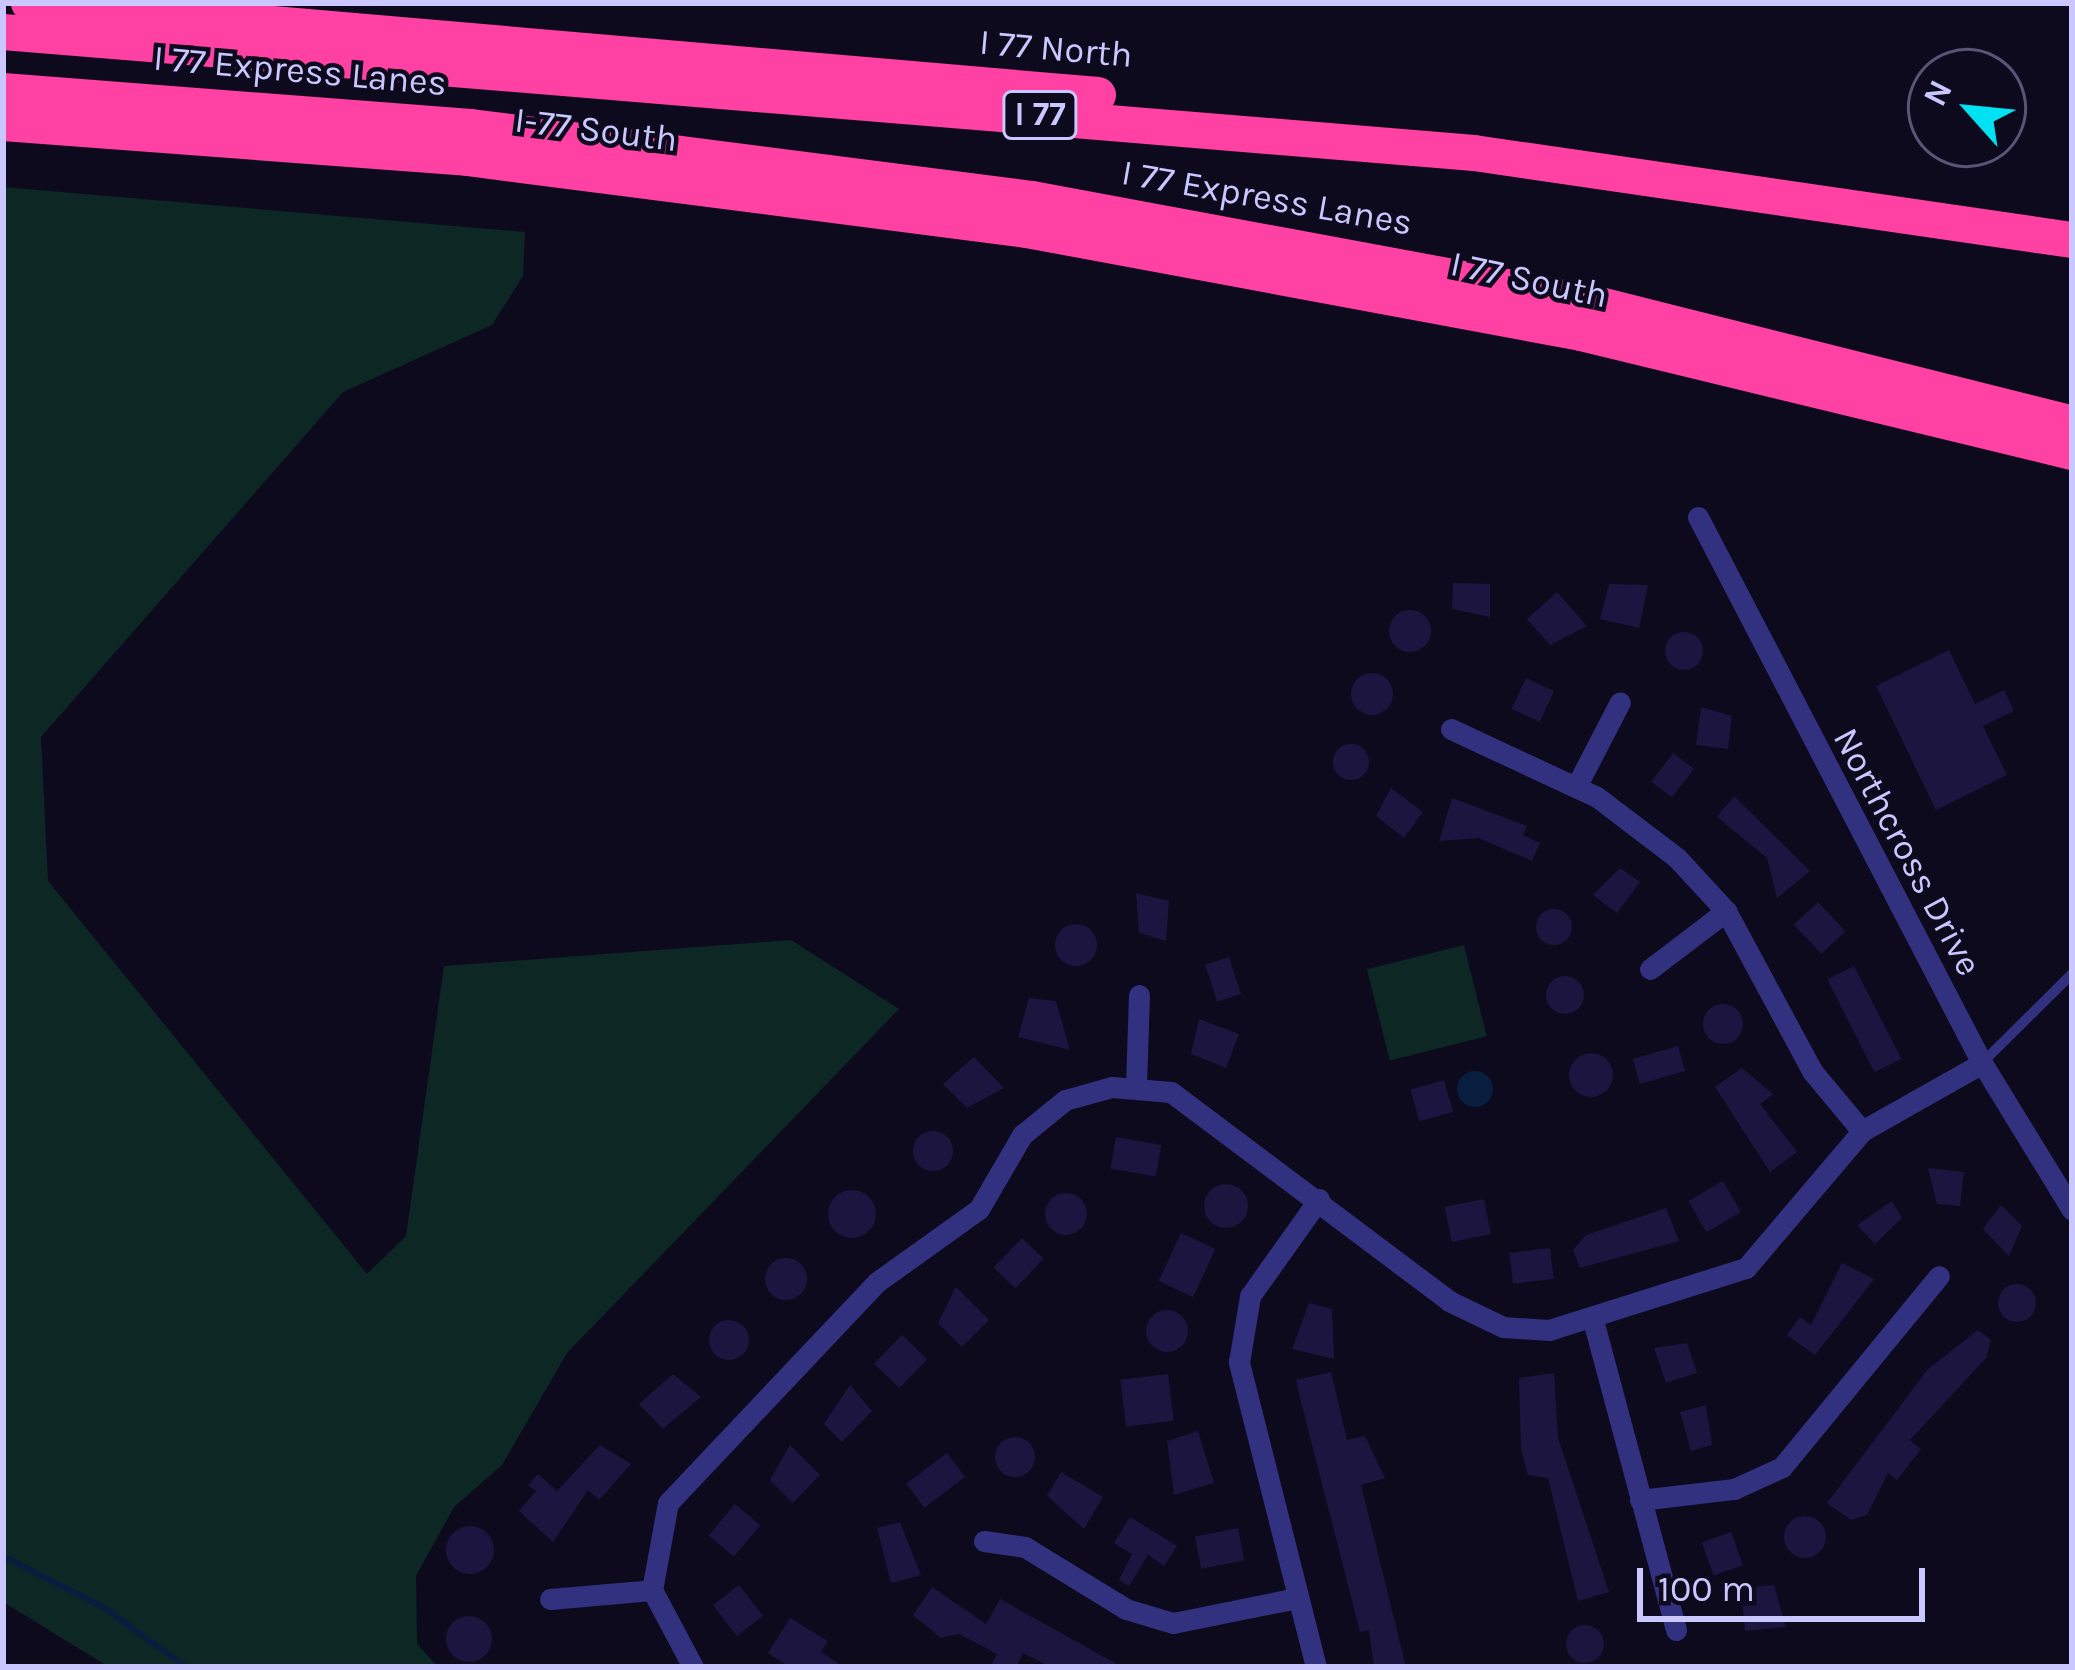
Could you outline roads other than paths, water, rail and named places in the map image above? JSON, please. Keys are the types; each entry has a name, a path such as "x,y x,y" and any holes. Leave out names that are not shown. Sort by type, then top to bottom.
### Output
{"highway":[{"name":"I 77 North","path":"29,3 1518,133 2072,214"},
{"name":"I 77 Express Lanes","path":"3,32 1495,155 2072,240"},
{"name":"I 77 Express Lanes","path":"3,91 470,127 892,178 1310,247 1726,333 2072,424"},
{"name":"I-77 South","path":"3,123 748,190"},
{"path":"470,127 748,190"},
{"name":"I 77 South","path":"748,190 1443,304 2072,452"}],"street":[{"name":"Northcross Drive","path":"1698,517 1982,1063 2072,1210"},
{"path":"1577,785 1620,702"},
{"path":"1451,729 1577,785 1655,838 1726,911 1812,1070 1862,1131"},
{"path":"1650,969 1726,911"},
{"path":"1136,1085 1139,995"},
{"path":"693,1667 652,1590 658,1526 703,1462 878,1282 979,1209 1033,1123 1089,1091 1136,1085 1187,1100 1484,1321 1549,1330 1593,1320 1746,1268 1779,1243 1862,1131 1982,1063"},
{"path":"1316,1667 1239,1337 1250,1296 1319,1199"},
{"path":"1640,1501 1734,1490 1782,1468 1939,1276"},
{"path":"1593,1320 1676,1630"},
{"path":"984,1541 1025,1547 1126,1609 1173,1623 1297,1598"},
{"path":"550,1599 652,1590"}],"lane":[{"path":"1982,1063 2072,974"}],"water":[{"path":"1475,1071 1488,1076 1493,1089 1488,1102 1475,1107 1462,1102 1457,1089 1462,1076"}],"waterway":[{"path":"3,1556 103,1607 186,1667"}]}
